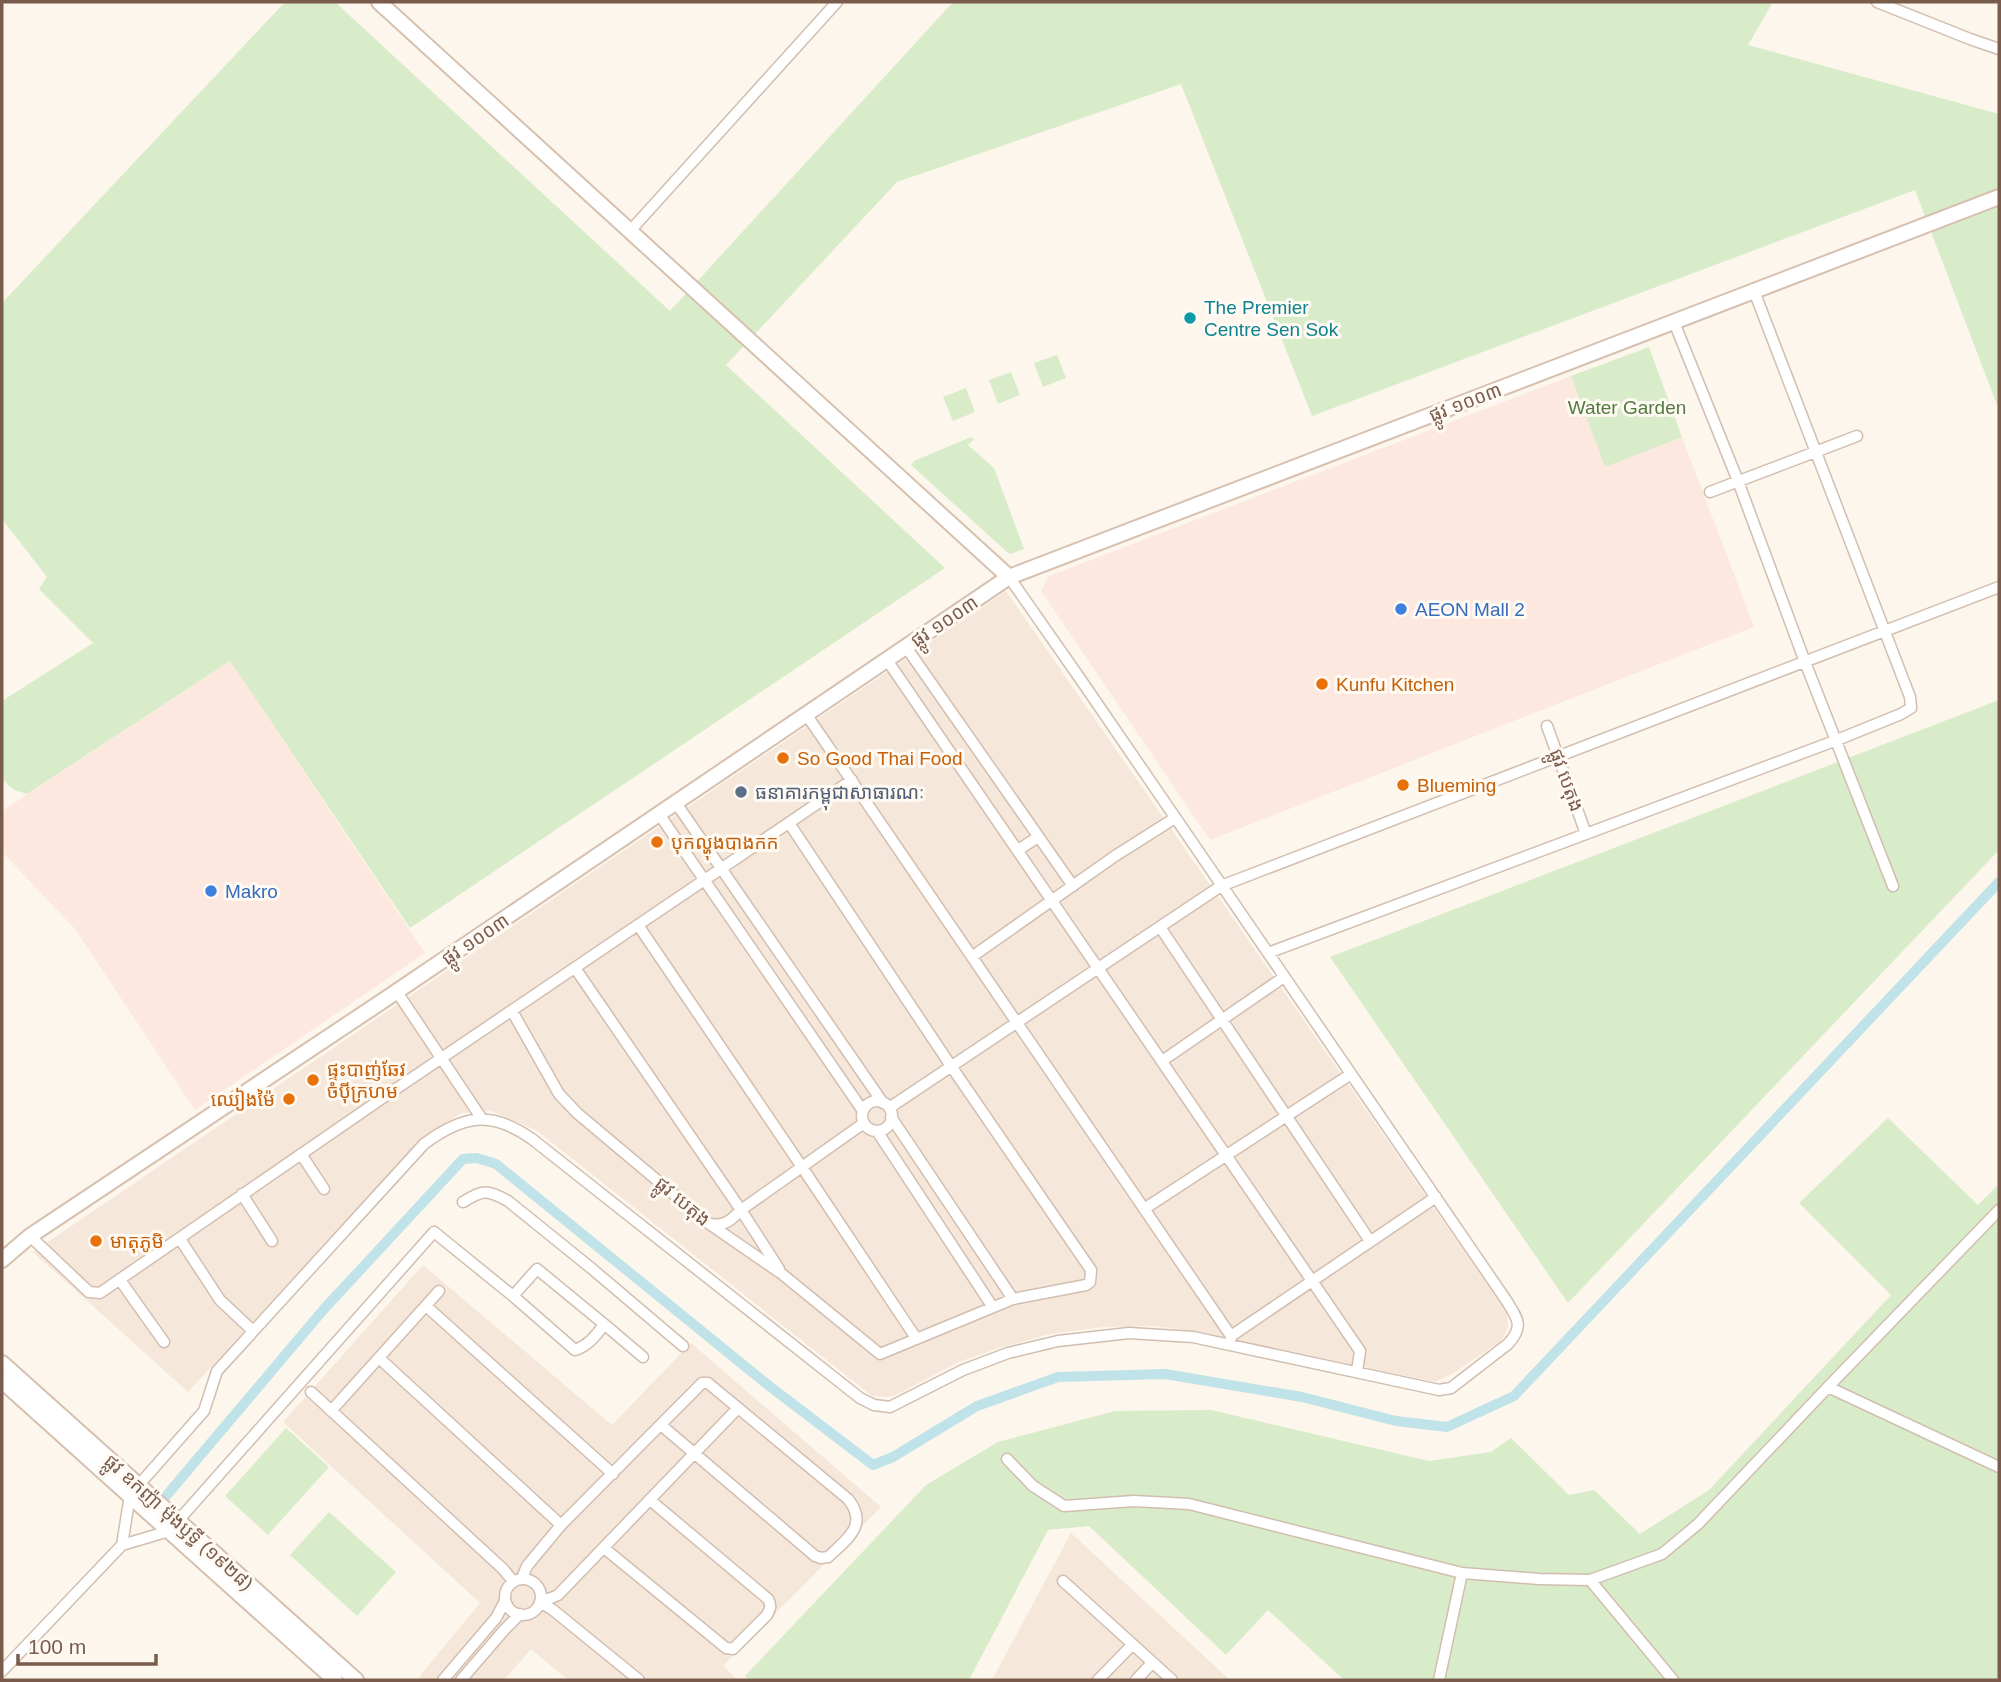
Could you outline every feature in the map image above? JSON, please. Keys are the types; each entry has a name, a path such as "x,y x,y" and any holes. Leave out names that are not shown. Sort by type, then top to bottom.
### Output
{"main road":[{"path":"382,3 1009,577"},
{"name":"ផ្លូវ ១០០៣","path":"2,1260 30,1236 397,992 1009,577 1999,197"},
{"name":"ផ្លូវ ឧកញ៉ា ម៉ុងឫទ្ធី (១៩២៨)","path":"2,1363 335,1680"},
{"name":"ផ្លូវ ឧកញ៉ា ម៉ុងឫទ្ធី (១៩២៨)","path":"2,1381 138,1493"},
{"name":"ផ្លូវ ឧកញ៉ា ម៉ុងឫទ្ធី (១៩២៨)","path":"170,1522 356,1680"}],"street":[{"path":"630,230 837,2"},
{"path":"1877,2 1999,49"},
{"path":"1268,953 1837,740 1911,708 1910,697 1754,291"},
{"path":"1674,322 1738,481 1805,662 1893,886"},
{"path":"1710,492 1857,436"},
{"path":"122,1545 138,1493 204,1411 217,1371 424,1144 449,1128 472,1120 482,1119 515,1127 860,1398 882,1407 900,1404 963,1370 1008,1353 1058,1341 1111,1334 1155,1333 1231,1340 1439,1390 1451,1388 1516,1336 1518,1319 1009,577"},
{"path":"877,1131 885,1128 888,1109 1221,886 1999,587"},
{"path":"906,647 1073,886"},
{"path":"887,660 1360,1351 1357,1371"},
{"path":"806,714 973,956 1231,1340"},
{"name":"ផ្លូវ បេតុង","path":"1547,726 1586,834"},
{"path":"30,1236 89,1292 100,1293 852,780"},
{"path":"676,803 888,1109 1013,1298"},
{"path":"659,814 863,1111 864,1123 868,1128 877,1131 992,1306"},
{"path":"973,956 1175,818"},
{"path":"638,925 916,1338 1013,1298 1081,1287 1090,1282 1090,1270 789,823"},
{"path":"1018,850 1038,837"},
{"path":"1160,927 1370,1241"},
{"path":"575,968 782,1274"},
{"path":"1162,1061 1284,977"},
{"path":"397,992 482,1119"},
{"name":"ផ្លូវ បេតុង","path":"512,1011 559,1094 708,1223 782,1274 880,1354 916,1338"},
{"path":"1144,1209 1351,1074"},
{"path":"863,1111 871,1102 888,1109"},
{"path":"708,1223 725,1224 864,1123"},
{"path":"301,1154 324,1189"},
{"path":"463,1202 478,1193 494,1193 508,1201 683,1346"},
{"path":"242,1194 272,1241"},
{"path":"1231,1340 1312,1281 1436,1198"},
{"path":"1007,1459 1033,1486 1064,1506 1134,1502 1189,1504 1462,1573 1590,1580 1662,1553 1689,1531 1999,1210"},
{"path":"2,1671 122,1545 170,1522 434,1232 575,1350 596,1336 604,1324"},
{"path":"180,1239 220,1300 253,1331"},
{"path":"513,1296 537,1269 643,1357"},
{"path":"120,1280 164,1342"},
{"path":"331,1410 439,1292"},
{"path":"426,1306 613,1474"},
{"path":"379,1358 561,1525"},
{"path":"443,1680 496,1618 505,1601 506,1590 518,1580 561,1525 661,1425 705,1382 852,1503 858,1521 856,1528 828,1557 815,1556 661,1425"},
{"path":"1828,1387 1999,1467"},
{"path":"311,1392 503,1569 518,1580 529,1580 538,1586 541,1601 639,1680"},
{"path":"461,1680 520,1615 532,1612 541,1601 558,1595 738,1408"},
{"path":"604,1548 726,1648 733,1649 766,1615 771,1604 768,1600 650,1500"},
{"path":"1439,1680 1462,1573"},
{"path":"1590,1580 1673,1680"},
{"path":"1063,1581 1172,1680"},
{"path":"505,1601 511,1610 520,1615"},
{"path":"1098,1680 1132,1645"},
{"path":"1136,1680 1152,1663"}],"shaded area":[{"name":"AEON Mall 2","path":"1571,376 1605,466 1682,437 1754,627 1210,840 1041,591 1049,576"},
{"path":"1006,591 1507,1313 1508,1327 1502,1340 1454,1373 1435,1382 1194,1331 1152,1326 1104,1327 1050,1334 996,1349 959,1362 896,1395 872,1396 536,1130 491,1111 462,1113 425,1135 188,1392 33,1252"},
{"name":"Makro","path":"230,661 425,953 195,1110 75,929 2,852 2,811"},
{"path":"423,1265 612,1425 691,1343 881,1507 723,1666 738,1680 568,1680 531,1649 504,1680 423,1680 419,1677 480,1603 283,1422"},
{"path":"1071,1533 1230,1680 992,1680"}],"green space":[{"path":"285,2 335,2 670,311 953,2 1773,2 1748,45 1999,114 1999,410 1915,190 1312,416 1181,84 897,182 726,365 945,568 410,928 230,661 27,794 14,790 2,779 2,701 93,643 39,589 47,577 2,519 2,303"},
{"name":"Water Garden","path":"1649,347 1682,437 1605,467 1571,376"},
{"path":"1057,355 1066,378 1043,387 1034,363"},
{"path":"1011,372 1020,395 998,404 989,380"},
{"path":"966,388 975,412 953,421 943,397"},
{"path":"971,437 974,439 968,445 994,468 1024,549 1010,554 1007,552 911,465 914,461"},
{"path":"1999,700 1999,850 1568,1303 1330,957"},
{"path":"1888,1118 1978,1205 1999,1184 1999,1680 1344,1680 1268,1610 1226,1655 1089,1526 1048,1530 969,1680 750,1680 745,1676 926,1485 998,1442 1115,1411 1211,1410 1429,1461 1491,1452 1511,1438 1569,1495 1594,1490 1640,1534 1709,1490 1891,1295 1799,1203"},
{"path":"286,1428 329,1467 268,1535 225,1496"},
{"path":"329,1512 396,1572 357,1616 290,1555"}],"waterway":[{"path":"161,1502 324,1309 463,1159 477,1158 496,1164 768,1385 873,1465 893,1457 977,1406 1058,1377 1165,1374 1302,1397 1396,1421 1447,1427 1514,1396 1999,882"}],"place":[{"name":"The Premier Centre Sen Sok","path":"1190,318"},
{"name":"AEON Mall 2","path":"1401,609"},
{"name":"Kunfu Kitchen","path":"1322,684"},
{"name":"So Good Thai Food","path":"783,758"},
{"name":"Blueming","path":"1403,785"},
{"name":"ធនាគារកម្ពុជាសាធារណៈ","path":"741,792"},
{"name":"បុកល្ហុងបាងកក","path":"657,842"},
{"name":"Makro","path":"211,891"},
{"name":"ផ្ទះបាញ់ឆែវ ចំប៉ីក្រហម","path":"313,1080"},
{"name":"ឈៀងម៉ៃ","path":"289,1099"},
{"name":"មាតុភូមិ","path":"96,1241"}]}
